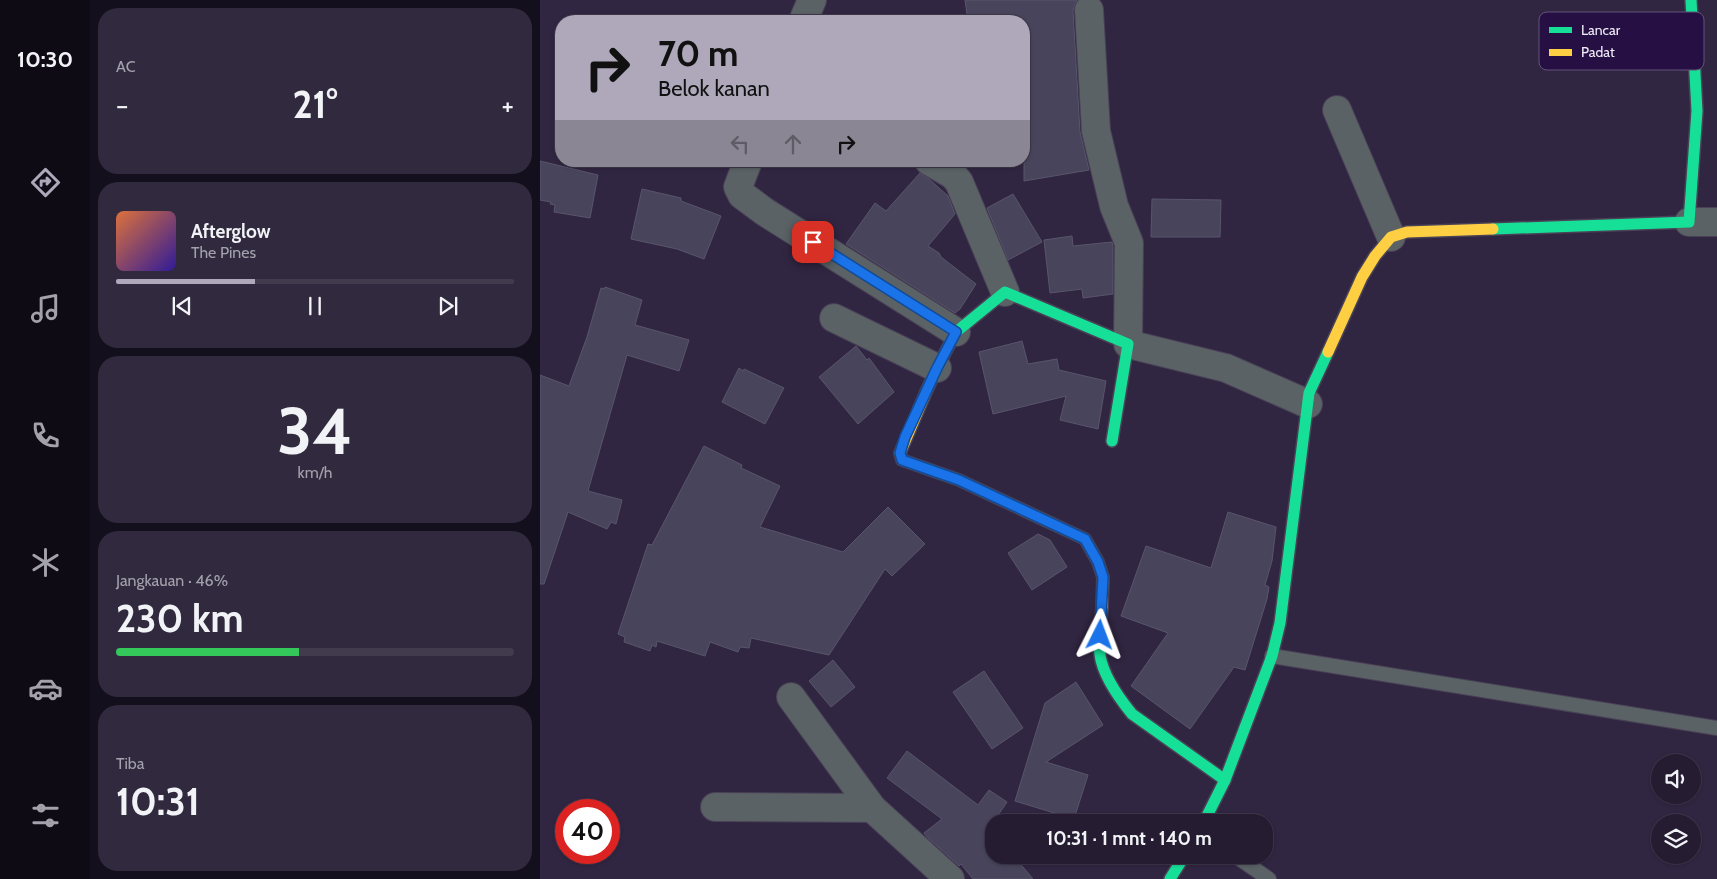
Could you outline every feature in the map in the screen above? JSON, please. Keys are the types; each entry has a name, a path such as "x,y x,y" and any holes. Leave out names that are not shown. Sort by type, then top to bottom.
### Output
{"street":[{"path":"806,15 812,0"},
{"path":"1089,10 1096,132 1114,206 1129,243 1128,344 1112,441"},
{"path":"1689,222 1697,111 1694,70"},
{"path":"1337,110 1391,237"},
{"path":"746,167 738,187 742,196 956,332"},
{"path":"939,167 953,175 959,182 1005,292 1128,344 1226,368 1308,404"},
{"path":"1208,814 1225,780 1272,656 1280,623 1309,393 1362,277 1375,256 1391,237 1407,232 1717,222"},
{"path":"1005,292 956,332 905,437 900,453 902,460 959,480 1085,539 1098,562 1103,577 1100,654 1105,671 1123,703 1132,714 1225,780"},
{"path":"834,318 937,368"},
{"path":"791,697 872,808 950,879"},
{"path":"714,807 872,808"},
{"path":"1170,879 1179,864"}],"lane":[{"path":"1272,656 1717,728"},
{"path":"1247,864 1269,879"}],"building":[{"path":"965,0 1078,0 1073,11 1080,132 1089,170 1024,181 1024,167 1030,167 1030,15 967,15"},
{"path":"540,161 555,165 555,167 565,167 598,175 590,218 554,212 555,205 550,204 551,202 540,200"},
{"path":"920,173 948,196 955,214 928,246 976,284 960,309 955,313 846,244 875,203 886,211"},
{"path":"642,189 681,198 681,201 721,216 704,259 677,249 631,239"},
{"path":"1013,194 1042,242 1008,260 987,208"},
{"path":"1152,199 1221,200 1220,237 1151,237"},
{"path":"1072,236 1073,246 1112,242 1113,294 1083,298 1082,289 1050,293 1044,240"},
{"path":"605,287 642,300 635,325 689,340 679,371 627,355 588,491 622,500 616,524 611,522 607,529 568,512 544,584 540,584 540,375 569,386 587,337 601,288 604,289"},
{"path":"1022,341 1028,364 1057,359 1059,370 1106,381 1098,429 1060,420 1066,396 993,414 979,352"},
{"path":"856,346 867,360 869,358 894,392 858,424 819,377"},
{"path":"739,368 784,388 765,424 722,402"},
{"path":"704,446 742,465 741,468 780,486 760,527 843,552 888,507 925,544 892,576 885,569 829,655 751,638 749,648 740,647 738,652 710,642 705,656 657,641 656,647 652,645 650,651 624,642 625,637 618,634 648,544 652,545"},
{"path":"1228,512 1276,527 1272,561 1265,585 1269,587 1267,599 1245,670 1234,667 1190,729 1131,686 1168,633 1121,616 1146,546 1211,568"},
{"path":"1038,534 1050,540 1067,567 1032,590 1008,553"},
{"path":"833,660 855,687 831,707 809,681"},
{"path":"984,671 1023,728 992,749 953,692"},
{"path":"1076,682 1103,725 1046,762 1088,775 1076,814 1058,814 1015,801 1045,703"},
{"path":"907,751 978,805 989,790 1007,802 999,814 985,814 985,864 1020,864 1033,879 973,879 961,864 959,866 924,833 942,819 887,778"}],"traffic: fast":[{"path":"1691,0 1692,12"},
{"path":"1493,229 1689,222 1697,111 1695,70"},
{"path":"926,392 956,332 1005,292 1128,344 1112,441"},
{"path":"1208,814 1225,780 1272,656 1280,623 1309,393 1328,352"},
{"path":"1102,607 1099,637 1100,655 1104,671 1122,701 1132,714 1225,780"},
{"path":"1170,879 1179,864"}],"traffic: slow":[{"path":"1328,352 1362,277 1375,256 1391,237 1407,232 1493,229"},
{"path":"926,392 900,453 902,460 959,480 1085,539 1098,562 1103,577 1102,607"}],"route":[{"path":"813,242 956,332 905,437 900,453 902,460 959,480 1085,539 1098,562 1103,577 1100,635"}]}
